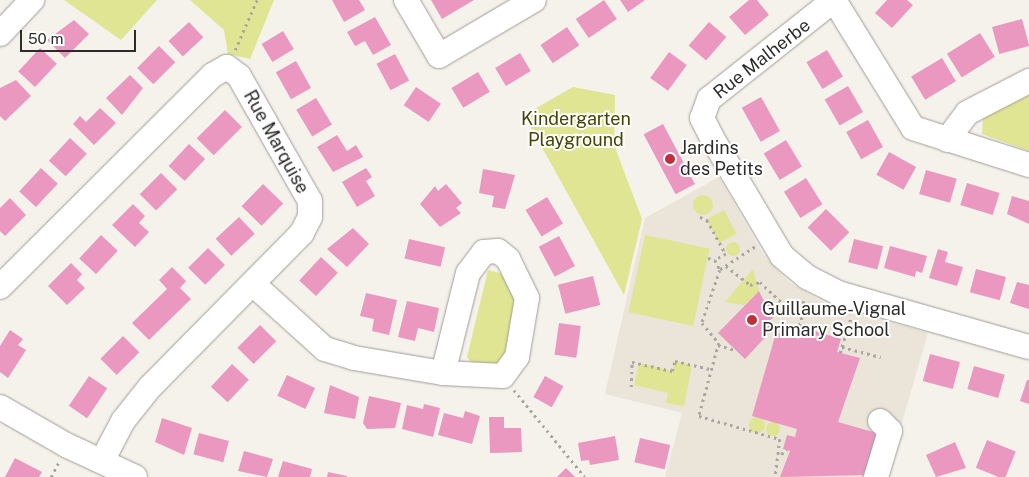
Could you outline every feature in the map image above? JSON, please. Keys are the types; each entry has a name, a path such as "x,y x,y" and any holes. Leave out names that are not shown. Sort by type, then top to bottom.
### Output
{"street":[{"path":"0,34 32,0"},
{"path":"406,0 439,56 534,0"},
{"path":"834,0 850,22 908,124 948,140 1029,165"},
{"name":"Rue Malherbe","path":"834,0 709,100 702,118 712,138 782,256 806,277 838,292 1029,347"},
{"path":"0,287 176,108 227,67"},
{"name":"Rue Marquise","path":"102,461 123,421 150,387 302,233 310,217 310,201 239,76 227,67"},
{"path":"948,140 967,113 1029,81"},
{"path":"253,284 325,349 354,358 443,373 503,376 517,357 527,298 508,259 498,251 484,252 468,273 443,373"},
{"path":"0,407 136,477"},
{"path":"876,477 890,432 880,421"}],"path":[{"path":"227,67 257,0"},
{"path":"700,217 707,220 726,254 715,260 708,258"},
{"path":"735,350 718,345 702,323 720,270 759,244"},
{"path":"715,260 720,270"},
{"path":"726,266 750,285 760,282 788,308 796,300 806,303"},
{"path":"795,338 809,294"},
{"path":"840,353 853,310"},
{"path":"718,345 699,416 780,438 776,452 781,454"},
{"path":"842,347 881,358"},
{"path":"630,387 632,362 672,371 674,361 712,369"},
{"path":"510,384 584,477"},
{"path":"775,477 781,454 787,450"}],"shaded area":[{"name":"Guillaume-Vignal Primary School","path":"719,177 763,254 789,282 828,305 928,333 886,477 665,477 682,413 605,394 645,218"}],"green space":[{"path":"64,0 157,0 121,40"},
{"path":"190,0 274,0 250,59 228,54 224,30"},
{"name":"Kindergarten Playground","path":"573,87 615,95 614,145 642,219 624,295 524,115"},
{"path":"1029,94 1029,151 982,134 983,118"},
{"path":"703,195 710,198 713,205 710,212 703,215 696,212 693,205 696,198"},
{"path":"724,210 737,234 719,243 706,219"},
{"path":"645,235 710,249 693,326 629,312"},
{"path":"730,242 736,242 740,249 736,256 730,256 726,252 726,246"},
{"path":"753,269 759,291 744,305 725,302"},
{"path":"488,270 504,274 519,302 503,365 473,365 467,357"},
{"path":"675,361 692,365 684,406 666,403 668,393 634,385 639,363 672,371"},
{"path":"757,417 765,425 757,433 749,425"},
{"path":"770,422 776,422 780,429 776,436 770,436 766,432 766,426"}],"building":[{"path":"332,0 359,0 365,10 344,22"},
{"path":"431,0 474,0 442,19"},
{"path":"604,0 617,19 589,38 576,19"},
{"path":"620,0 645,0 628,12"},
{"path":"749,0 757,0 769,15 745,35 729,17"},
{"path":"887,0 907,0 913,5 892,28 875,13"},
{"path":"375,17 391,45 373,55 365,41 355,46 347,32"},
{"path":"1022,19 1029,46 999,54 992,27"},
{"path":"74,20 89,34 65,58 47,40"},
{"path":"189,22 203,37 183,56 169,41"},
{"path":"709,22 726,37 706,60 689,45"},
{"path":"567,27 579,45 553,63 540,45"},
{"path":"283,31 294,49 272,62 262,44"},
{"path":"980,33 995,57 962,77 947,54"},
{"path":"159,46 175,62 153,84 137,68"},
{"path":"40,48 57,64 35,87 18,71"},
{"path":"827,50 843,77 822,89 806,62"},
{"path":"669,52 687,65 668,91 650,78"},
{"path":"520,53 531,71 506,86 495,68"},
{"path":"395,54 409,80 391,90 376,64"},
{"path":"942,58 956,81 925,100 911,77"},
{"path":"296,61 311,88 291,99 276,72"},
{"path":"478,72 490,92 463,108 451,88"},
{"path":"130,75 143,88 122,115 106,98"},
{"path":"16,80 31,96 5,121 0,116 0,88"},
{"path":"848,86 863,112 840,125 825,100"},
{"path":"416,87 441,104 429,122 404,105"},
{"path":"761,97 780,131 761,142 742,108"},
{"path":"316,98 332,125 312,136 296,110"},
{"path":"100,108 116,123 94,145 73,124 80,116 86,122"},
{"path":"225,110 242,127 214,155 197,138"},
{"path":"868,120 883,147 861,159 846,132"},
{"name":"Jardins des Petits","path":"663,124 695,184 675,194 644,134"},
{"path":"337,135 347,151 356,145 363,157 333,172 317,147"},
{"path":"70,138 87,154 66,176 49,161"},
{"path":"786,140 802,167 780,180 764,153"},
{"path":"189,144 205,159 185,181 169,166"},
{"path":"889,152 916,167 904,190 876,175"},
{"path":"41,168 58,184 36,207 19,191"},
{"path":"366,168 372,177 366,181 375,196 357,207 342,182"},
{"path":"483,169 515,175 505,209 492,207 494,196 479,193"},
{"path":"926,170 957,179 950,203 919,194"},
{"path":"161,173 177,189 156,210 140,194"},
{"path":"806,178 822,204 800,218 784,192"},
{"path":"967,183 1000,193 993,215 960,205"},
{"path":"263,184 283,203 262,226 241,206"},
{"path":"446,184 462,203 456,208 461,213 440,227 420,204 435,186 438,191"},
{"path":"1012,196 1029,201 1029,224 1007,214"},
{"path":"547,197 563,224 542,236 526,210"},
{"path":"10,198 26,215 5,236 0,231 0,208"},
{"path":"133,204 145,216 139,223 149,232 135,247 112,225"},
{"path":"826,209 849,232 831,251 808,227"},
{"path":"239,217 255,234 231,256 216,239"},
{"path":"353,228 369,244 347,267 327,249"},
{"path":"101,235 118,251 96,274 79,258"},
{"path":"559,236 575,266 555,277 539,247"},
{"path":"409,239 445,247 441,267 405,258"},
{"path":"854,239 883,246 877,270 848,262"},
{"path":"890,246 927,256 922,273 916,271 915,277 884,268"},
{"path":"208,248 225,265 205,285 188,268"},
{"path":"938,249 948,252 945,262 963,267 957,286 929,278"},
{"path":"321,257 338,273 316,296 299,280"},
{"path":"71,263 82,274 77,280 85,288 67,305 48,286"},
{"path":"172,267 186,281 180,288 191,299 149,340 132,323 167,289 159,280"},
{"path":"976,269 1006,277 1000,300 970,292"},
{"path":"593,276 600,305 565,314 558,285"},
{"path":"1017,282 1029,285 1029,309 1010,303"},
{"path":"759,291 764,301 781,311 769,321 780,334 799,339 802,327 841,339 837,352 860,358 838,422 880,434 868,475 780,477 790,451 783,449 787,435 795,437 797,429 752,416 776,333 770,332 745,359 718,333"},
{"path":"366,293 397,300 389,335 372,331 374,319 360,316"},
{"path":"407,301 439,308 434,332 418,328 415,341 398,337"},
{"path":"559,323 581,326 576,358 555,355"},
{"path":"260,325 276,341 254,364 237,348"},
{"path":"10,330 23,339 18,345 26,350 8,378 0,372 0,346"},
{"path":"123,336 139,352 117,375 100,359"},
{"path":"930,354 960,362 953,389 923,381"},
{"path":"232,364 249,380 228,402 211,387"},
{"path":"974,366 1005,375 998,398 967,389"},
{"path":"287,375 315,388 305,409 277,396"},
{"path":"89,376 107,388 87,418 69,406"},
{"path":"545,376 563,386 552,407 533,397"},
{"path":"1027,380 1029,380 1029,404 1020,401"},
{"path":"330,385 359,397 355,419 324,413"},
{"path":"369,396 401,403 395,428 367,429 363,423"},
{"path":"424,404 440,408 433,437 402,429 407,405 423,409"},
{"path":"465,411 480,416 472,444 438,435 444,413 463,418"},
{"path":"489,417 504,417 504,428 521,428 522,452 490,453"},
{"path":"162,418 192,428 184,455 155,442"},
{"path":"199,433 229,441 223,462 193,454"},
{"path":"615,436 619,460 590,465 589,460 581,461 578,443"},
{"path":"640,438 670,445 665,469 634,462"},
{"path":"987,440 1016,452 1005,477 998,477 976,468"},
{"path":"955,442 966,468 936,477 926,455"},
{"path":"244,451 273,459 267,477 238,471"},
{"path":"15,458 42,472 39,477 5,477"},
{"path":"283,461 312,469 310,477 278,477"},
{"path":"566,468 575,477 557,477"},
{"path":"328,472 347,476 347,477 327,477"}],"place":[{"name":"Jardins des Petits","path":"670,159"},
{"name":"Guillaume-Vignal Primary School","path":"752,320"}]}
